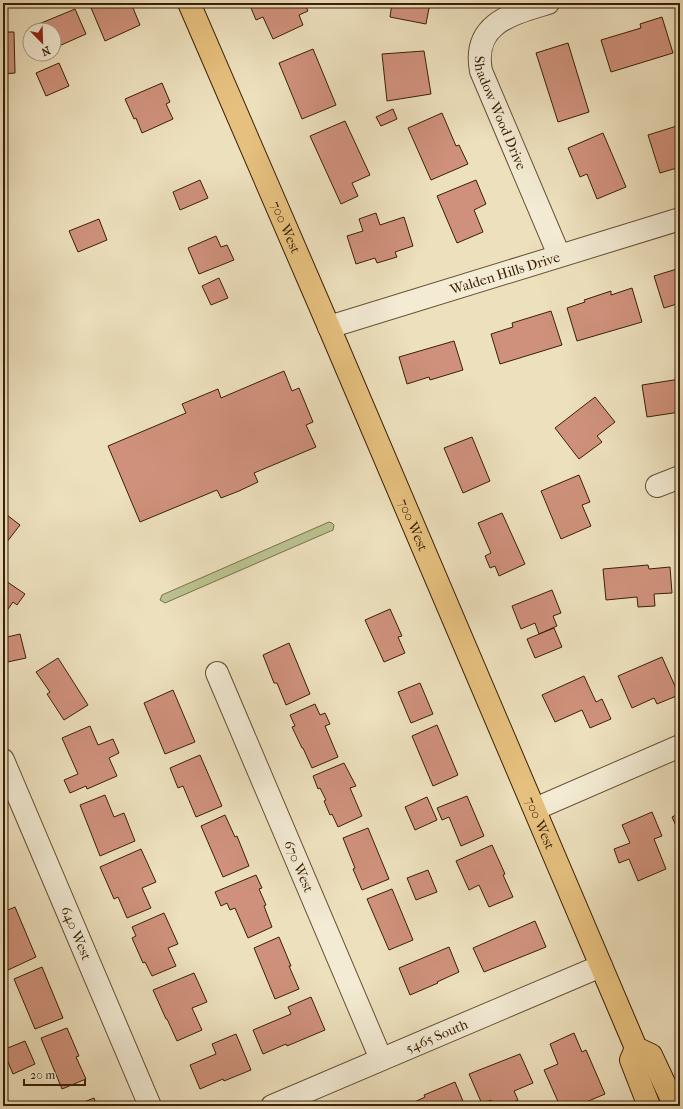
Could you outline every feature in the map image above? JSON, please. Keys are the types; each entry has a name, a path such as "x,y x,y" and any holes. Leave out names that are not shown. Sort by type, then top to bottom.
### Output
{"main road":[{"name":"700 West","path":"189,3 329,327 636,1048"},
{"path":"649,1106 631,1060 636,1048 651,1055 675,1106"}],"street":[{"name":"Shadow Wood Drive","path":"548,3 517,12 502,19 493,26 485,36 480,49 479,60 481,71 559,256"},
{"name":"Walden Hills Drive","path":"329,327 680,219"},
{"path":"656,486 680,477"},
{"name":"670 West","path":"217,673 381,1059"},
{"path":"535,809 680,746"},
{"name":"640 West","path":"3,760 150,1106"},
{"name":"5465 South","path":"272,1106 601,966"}],"green space":[{"path":"329,522 334,525 333,530 165,603 160,600 162,595"}],"building":[{"path":"89,3 131,3 140,25 105,41"},
{"path":"249,3 304,3 308,11 299,15 303,25 273,39 263,17 256,20"},
{"path":"392,3 430,3 426,24 390,17"},
{"path":"75,9 86,34 62,45 62,22 44,22"},
{"path":"662,17 673,53 611,72 601,40 641,28 640,24"},
{"path":"3,32 14,32 15,73 3,74"},
{"path":"568,43 589,112 558,122 536,53"},
{"path":"313,49 336,105 302,119 279,63"},
{"path":"424,51 431,94 387,101 382,54"},
{"path":"59,63 69,86 46,96 36,73"},
{"path":"162,83 170,102 166,104 173,119 142,133 136,118 134,119 125,99"},
{"path":"393,109 397,119 381,126 376,117"},
{"path":"442,113 456,146 459,145 468,164 431,180 408,128"},
{"path":"345,121 370,175 352,183 358,196 341,204 310,136"},
{"path":"680,125 680,167 660,173 648,135"},
{"path":"603,133 626,187 597,199 587,174 580,177 568,148"},
{"path":"200,180 208,198 180,210 173,192"},
{"path":"476,180 486,204 474,210 483,232 457,243 437,196"},
{"path":"376,213 380,225 404,217 413,246 395,252 397,257 377,263 375,258 356,264 347,236 363,231 359,219"},
{"path":"99,219 107,240 78,252 69,231"},
{"path":"216,236 221,247 227,245 234,260 199,274 188,248"},
{"path":"680,268 680,303 664,308 654,276"},
{"path":"219,278 228,298 211,305 202,286"},
{"path":"632,288 642,322 577,341 567,308 585,302 584,300 611,291 611,295"},
{"path":"551,311 562,345 500,364 491,334 513,327 512,323"},
{"path":"454,341 463,370 430,380 429,377 407,384 399,357"},
{"path":"284,371 292,391 299,388 313,422 306,425 316,447 254,473 258,482 239,491 221,498 217,490 140,522 108,446 186,413 182,404 218,389 221,398"},
{"path":"680,379 680,412 647,417 642,385"},
{"path":"595,397 615,422 597,436 602,442 579,459 555,428"},
{"path":"472,437 490,481 463,493 444,448"},
{"path":"579,475 590,502 582,505 591,526 561,539 541,491"},
{"path":"3,512 20,525 3,547"},
{"path":"502,513 525,564 499,576 495,566 490,568 485,556 491,553 478,523"},
{"path":"648,565 649,569 670,567 672,593 654,594 655,606 638,607 637,597 606,600 603,569"},
{"path":"3,579 25,594 17,605 13,602 6,612 3,610"},
{"path":"552,590 561,613 553,616 557,626 539,634 535,623 521,629 512,606"},
{"path":"390,609 402,636 398,637 405,653 384,662 365,620"},
{"path":"554,628 562,647 535,658 527,639"},
{"path":"20,634 26,658 3,663 3,638"},
{"path":"289,643 310,694 286,705 277,683 274,683 263,655"},
{"path":"662,657 679,695 657,704 654,698 632,708 618,676"},
{"path":"58,658 88,705 64,720 47,694 50,692 36,672"},
{"path":"584,676 596,702 602,699 611,719 590,728 582,710 555,722 542,695"},
{"path":"420,683 433,714 411,723 398,692"},
{"path":"173,690 195,742 165,754 144,703"},
{"path":"315,704 320,715 325,713 330,724 325,726 338,757 312,768 292,727 295,726 290,715"},
{"path":"437,725 458,775 433,786 412,736"},
{"path":"90,726 98,745 113,739 119,753 109,758 117,776 87,789 86,786 70,793 64,780 78,774 62,738"},
{"path":"200,755 222,806 196,817 183,786 178,788 170,768"},
{"path":"344,763 356,786 350,788 362,816 338,827 332,814 330,815 324,801 326,800 320,788 318,789 313,776"},
{"path":"105,795 114,817 124,813 135,841 100,856 80,805"},
{"path":"467,796 484,836 461,846 449,817 442,820 437,808"},
{"path":"427,797 437,820 415,830 405,807"},
{"path":"652,812 662,836 654,839 666,869 638,881 629,859 619,863 614,849 630,843 622,825"},
{"path":"680,813 680,835 672,817"},
{"path":"225,815 235,837 237,836 249,866 223,877 201,826"},
{"path":"368,828 389,879 362,890 353,869 355,868 343,838"},
{"path":"492,845 513,897 489,907 479,885 469,890 456,861"},
{"path":"141,849 156,882 142,888 151,908 127,918 118,897 114,899 100,867"},
{"path":"428,870 437,892 416,900 407,878"},
{"path":"256,875 262,888 259,889 266,905 264,906 272,927 248,938 235,908 230,910 227,903 221,906 215,892"},
{"path":"392,889 413,940 389,950 367,899"},
{"path":"15,907 36,957 8,970 3,958 3,912"},
{"path":"164,913 178,944 168,948 176,966 152,976 145,962 143,963 132,938 136,936 132,927"},
{"path":"535,921 546,947 484,972 473,948"},
{"path":"279,937 299,989 275,999 254,948"},
{"path":"449,947 459,972 410,995 399,968"},
{"path":"42,967 63,1018 35,1029 14,979"},
{"path":"194,973 207,1002 192,1008 202,1030 177,1041 153,990"},
{"path":"311,997 325,1030 287,1046 286,1044 263,1054 253,1030 291,1014 288,1007"},
{"path":"67,1028 79,1056 76,1057 86,1079 62,1089 41,1038"},
{"path":"574,1033 582,1052 586,1050 605,1094 577,1106 560,1106 544,1070 558,1064 550,1044"},
{"path":"236,1034 251,1070 224,1081 223,1079 200,1089 190,1065 216,1054 212,1044"},
{"path":"25,1041 35,1064 13,1074 3,1050"},
{"path":"520,1054 533,1083 514,1091 518,1100 504,1106 494,1106 491,1100 482,1104 469,1074"},
{"path":"455,1082 465,1106 406,1106 425,1097 424,1095"},
{"path":"94,1098 97,1106 74,1106"},
{"path":"107,1101 109,1106 97,1106"}]}
